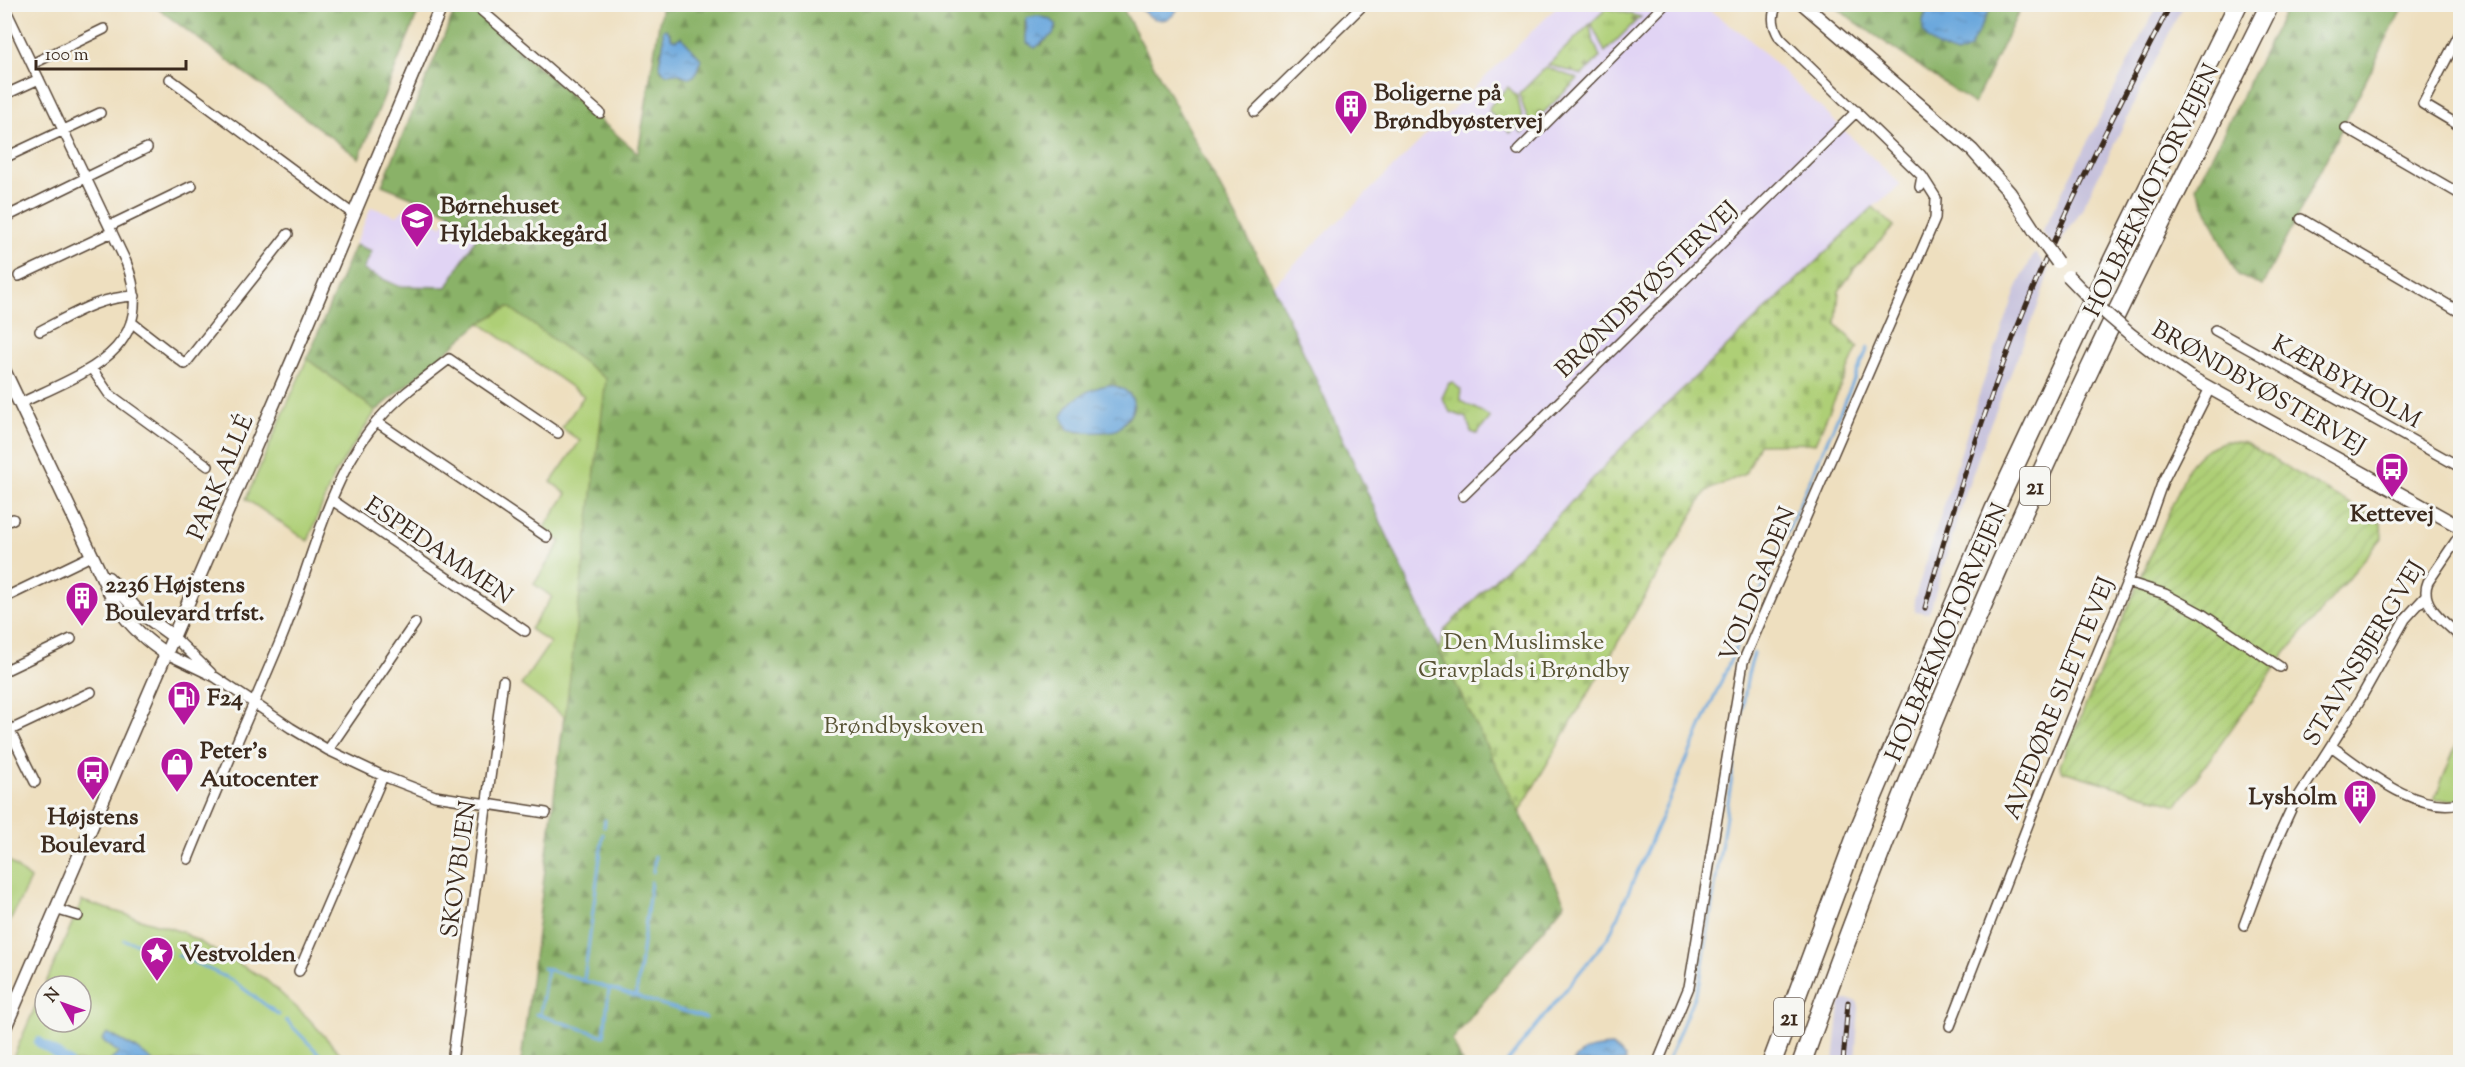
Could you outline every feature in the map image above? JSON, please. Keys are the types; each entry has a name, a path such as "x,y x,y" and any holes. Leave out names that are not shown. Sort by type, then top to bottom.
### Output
{"highway":[{"name":"HOLBÆKMOTORVEJEN","path":"1772,1062 1857,834 1994,510 2238,4"},
{"name":"HOLBÆKMOTORVEJEN","path":"1802,1062 1893,821 1955,669 2022,515 2097,353 2270,4"}],"street":[{"path":"15,4 5,8 9,27 32,64 111,229 128,266 135,296 131,322 120,344 102,362 21,403"},
{"name":"PARK ALLÉ","path":"4,1030 167,654 442,4"},
{"path":"474,4 600,113"},
{"path":"1255,111 1364,4"},
{"path":"1518,151 1665,4"},
{"path":"1778,4 1773,13 1773,23 1780,38 1922,176 1920,187"},
{"name":"BRØNDBYØSTERVEJ","path":"1803,4 1972,150 2010,193 2057,262 2094,305 2152,351 2210,388 2460,527"},
{"path":"32,64 104,29"},
{"path":"2460,33 2423,104 2460,126"},
{"path":"4,95 39,79"},
{"path":"170,79 354,214"},
{"name":"BRØNDBYØSTERVEJ","path":"1463,496 1857,111"},
{"path":"4,158 100,113"},
{"path":"2346,128 2460,194"},
{"path":"4,218 147,148"},
{"name":"VOLDGADEN","path":"1658,1062 1689,987 1743,662 1935,219 1936,198 1922,176"},
{"path":"19,276 192,186"},
{"path":"2301,219 2460,312"},
{"path":"131,322 184,364 288,234"},
{"path":"40,331 103,300 135,296"},
{"name":"KÆRBYHOLM","path":"2215,330 2460,467"},
{"name":"ESPEDAMMEN","path":"188,859 283,634 332,500 353,457 377,422 413,387 449,358 558,433"},
{"path":"92,369 109,394 208,466"},
{"path":"4,370 115,604 129,623 151,645 214,677 328,750 383,776 435,796 487,806 546,813"},
{"name":"AVEDØRE SLETTEVEJ","path":"1950,1026 2046,778 2127,582 2163,481 2210,388"},
{"path":"377,422 548,537"},
{"name":"ESPEDAMMEN","path":"332,500 525,632"},
{"name":"STAVNSBJERGVEJ","path":"2244,925 2270,855 2292,807 2358,703 2405,619 2426,596 2428,582 2460,535"},
{"path":"4,598 93,555"},
{"path":"99,568 137,610 174,637 214,677"},
{"path":"2127,582 2165,594 2202,614 2280,667"},
{"path":"2426,596 2432,609 2460,637"},
{"path":"328,750 415,623"},
{"path":"4,671 71,639"},
{"name":"SKOVBUEN","path":"452,1062 503,681"},
{"path":"7,732 91,692"},
{"path":"4,719 7,732 35,782"},
{"path":"2331,746 2390,786 2416,798 2445,806 2460,803"},
{"path":"299,971 383,776"},
{"path":"55,909 78,916"}],"shaded area":[{"path":"1559,5 1702,5 1747,37 1901,185 1873,207 1625,444 1560,514 1445,629 1439,650 1273,285"},
{"path":"2157,5 2183,5 2081,211 2056,249 2042,232"},
{"name":"Børnehuset Hyldebakkegård","path":"371,207 397,216 404,209 442,226 449,212 480,231 447,287 398,286 363,270 372,251 355,245"},
{"path":"2035,252 2049,271 2037,309 1991,422 1966,492 1931,607 1928,613 1915,611 1914,600 1982,386 2018,285"},
{"path":"1843,1000 1857,1001 1859,1007 1855,1062 1834,1062 1840,1005"}],"green space":[{"path":"153,5 421,5 359,158"},
{"name":"Brøndbyskoven","path":"457,5 467,5 638,153 662,5 1121,5 1273,285 1439,650 1565,903 1452,1040 1462,1062 787,1062 774,1059 770,1062 521,1062 606,379 509,307 480,323 376,411 307,359 355,245 372,251 363,270 398,286 447,287 480,231 449,212 382,185","holes":["1050,19 1056,29 1041,45 1025,36 1025,22","670,33 671,39 676,41 681,37 682,76 677,72 666,74 661,70 660,53","1102,386 1134,405 1131,414 1120,426 1112,429 1077,432 1086,393"]},
{"path":"1834,5 1932,5 1924,21 1927,38 1982,25 1992,5 2022,5 1974,104"},
{"path":"2288,5 2404,5 2262,286 2237,275 2196,187"},
{"path":"1607,8 1641,17 1636,21 1634,18 1632,20 1635,22 1605,52 1591,23"},
{"path":"1590,24 1592,37 1600,57 1589,68 1587,65 1585,67 1588,69 1582,75 1572,70 1548,65"},
{"path":"1546,67 1578,79 1541,115 1540,111 1537,113 1541,116 1530,126 1519,94"},
{"path":"1508,87 1517,96 1525,130 1522,133 1516,127 1510,133 1489,111 1490,106"},
{"name":"Den Muslimske Gravplads i Brøndby","path":"1873,207 1894,226 1855,268 1839,291 1836,324 1858,347 1815,443 1759,444 1745,474 1706,491 1519,812 1439,650 1445,629 1560,514 1625,444"},
{"path":"509,307 606,379 565,717 521,685 550,643 530,629 552,597 534,584 561,542 543,529 567,494 551,482 580,441 562,428 584,396 480,323"},
{"path":"307,359 376,411 334,475 308,541 246,499"},
{"path":"1449,383 1453,383 1461,390 1461,401 1490,418 1477,434 1471,432 1467,418 1450,412 1442,398"},
{"path":"2227,441 2245,443 2381,522 2382,538 2284,655 2177,805 2063,771 2060,765 2188,468 2204,451"},
{"path":"2460,736 2460,800 2434,800"},
{"path":"5,858 30,879 5,932"},
{"name":"Vestvolden","path":"82,901 182,932 264,978 308,1018 348,1062 11,1062 33,1012 33,1034 93,1034 93,974 50,974"}],"water":[{"path":"1138,5 1179,5 1171,17 1160,20 1142,11"},
{"path":"1932,5 1992,5 1969,49 1957,54 1939,47 1926,37 1923,23"},
{"path":"1038,16 1050,19 1057,25 1053,34 1035,48 1026,42 1026,18"},
{"path":"667,29 672,39 676,40 681,37 701,59 695,75 690,78 677,73 666,74 660,67 663,30"},
{"path":"1109,385 1122,389 1133,402 1131,413 1121,426 1116,430 1105,432 1068,429 1062,416 1070,404 1088,391"},
{"path":"107,1033 137,1049 154,1062 109,1062 119,1053 102,1040"},
{"path":"1612,1046 1625,1057 1626,1062 1573,1062 1585,1051"}],"waterway":[{"path":"1507,1062 1609,936 1868,348"},
{"path":"1667,1062 1700,982 1748,674 1754,653"},
{"path":"604,827 605,820"},
{"path":"584,980 603,834"},
{"path":"653,872 655,856"},
{"path":"636,996 651,882"},
{"path":"124,940 169,952"},
{"path":"178,955 232,980 279,1015"},
{"path":"543,968 706,1018"},
{"path":"540,1015 547,969"},
{"path":"536,1014 604,1036 609,989"},
{"path":"286,1020 327,1062"},
{"path":"39,1042 68,1062"}],"railway":[{"path":"1925,608 1978,434 2025,307 2089,166 2171,4"},
{"path":"1843,1062 1848,1002"}],"place":[{"name":"Boligerne på Brøndbyøstervej","path":"1351,135"},
{"name":"Børnehuset Hyldebakkegård","path":"417,248"},
{"name":"Kettevej","path":"2392,498"},
{"name":"2236 Højstens Boulevard trfst.","path":"82,627"},
{"name":"F24","path":"184,726"},
{"name":"Peter's Autocenter","path":"177,793"},
{"name":"Højstens Boulevard","path":"93,801"},
{"name":"Lysholm","path":"2360,825"},
{"name":"Vestvolden","path":"157,982"}]}
